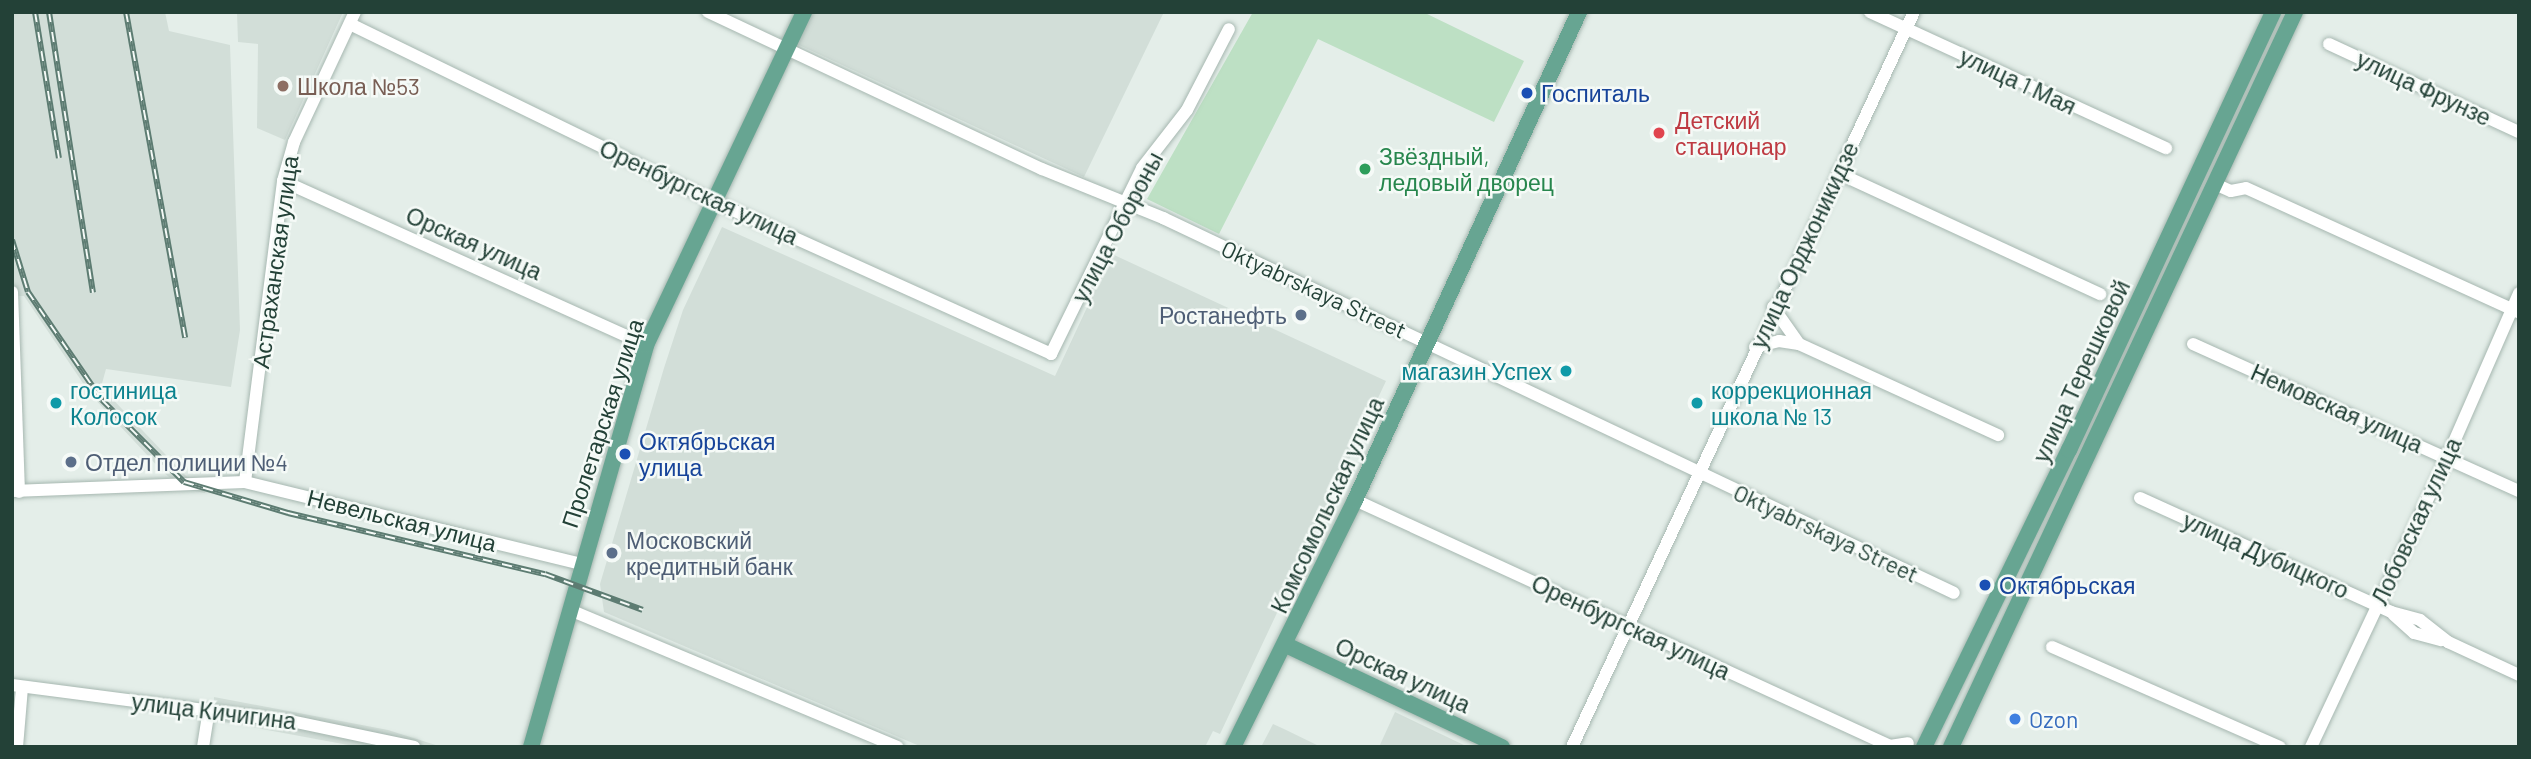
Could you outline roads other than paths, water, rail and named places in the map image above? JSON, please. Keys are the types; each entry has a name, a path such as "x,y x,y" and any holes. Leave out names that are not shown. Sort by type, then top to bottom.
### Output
{"main road":[{"name":"Пролетарская улица","path":"531,747 581,564 646,345 804,12"},
{"name":"Комсомольская улица","path":"1233,747 1286,645 1355,500 1579,12"},
{"name":"улица Терешковой","path":"1916,745 2069,450 2273,12"},
{"name":"улица Терешковой","path":"1951,747 2295,12"},
{"name":"Орская улица","path":"1286,645 1502,747"}],"street":[{"name":"Oktyabrskaya Street","path":"708,12 1042,169 1127,203 1429,342 1698,474 1954,593"},
{"name":"улица 1 Мая","path":"1870,12 2166,148"},
{"name":"улица Орджоникидзе","path":"1572,747 1631,627 1773,307 1914,12"},
{"name":"Оренбургская улица","path":"353,18 715,202 1051,354"},
{"name":"Астраханская улица","path":"244,482 283,181 294,142 353,18"},
{"name":"улица Обороны","path":"1051,354 1142,168 1187,110 1229,29"},
{"name":"улица Фрунзе","path":"2329,44 2519,132"},
{"path":"1838,173 2100,294"},
{"name":"Орская улица","path":"283,181 646,345"},
{"path":"2215,184 2231,191 2246,188 2515,310"},
{"path":"12,292 16,491"},
{"name":"Лобовская улица","path":"2311,747 2515,310 2519,293"},
{"path":"1773,307 1799,344"},
{"path":"1755,347 1779,341 1799,344 1998,435"},
{"name":"Немовская улица","path":"2193,344 2519,491"},
{"name":"Невельская улица","path":"16,491 244,482 581,564"},
{"name":"улица Дубицкого","path":"2140,498 2391,612 2420,620 2448,642 2519,675"},
{"name":"Оренбургская улица","path":"1355,500 1890,746 1916,745"},
{"path":"570,610 876,742 898,747"},
{"path":"2052,648 2280,747"},
{"path":"17,686 17,747"},
{"name":"улица Кичигина","path":"17,686 342,730 414,747"},
{"path":"203,747 209,710"}],"railway":[{"path":"35,12 59,158"},
{"path":"49,12 93,293"},
{"path":"126,12 185,338"},
{"path":"12,240 28,292 102,400 184,482 288,513 545,574 643,610"}],"place":[{"name":"Школа №53","path":"283,86"},
{"name":"Госпиталь","path":"1527,93"},
{"name":"Детский стационар","path":"1659,133"},
{"name":"Звёздный, ледовый дворец","path":"1365,169"},
{"name":"Ростанефть","path":"1301,315"},
{"name":"магазин Успех","path":"1566,371"},
{"name":"гостиница Колосок","path":"56,403"},
{"name":"коррекционная школа № 13","path":"1697,403"},
{"name":"Октябрьская улица","path":"625,454"},
{"name":"Отдел полиции №4","path":"71,462"},
{"name":"Московский кредитный банк","path":"612,553"},
{"name":"Октябрьская","path":"1985,585"},
{"name":"Ozon","path":"2015,719"}]}
